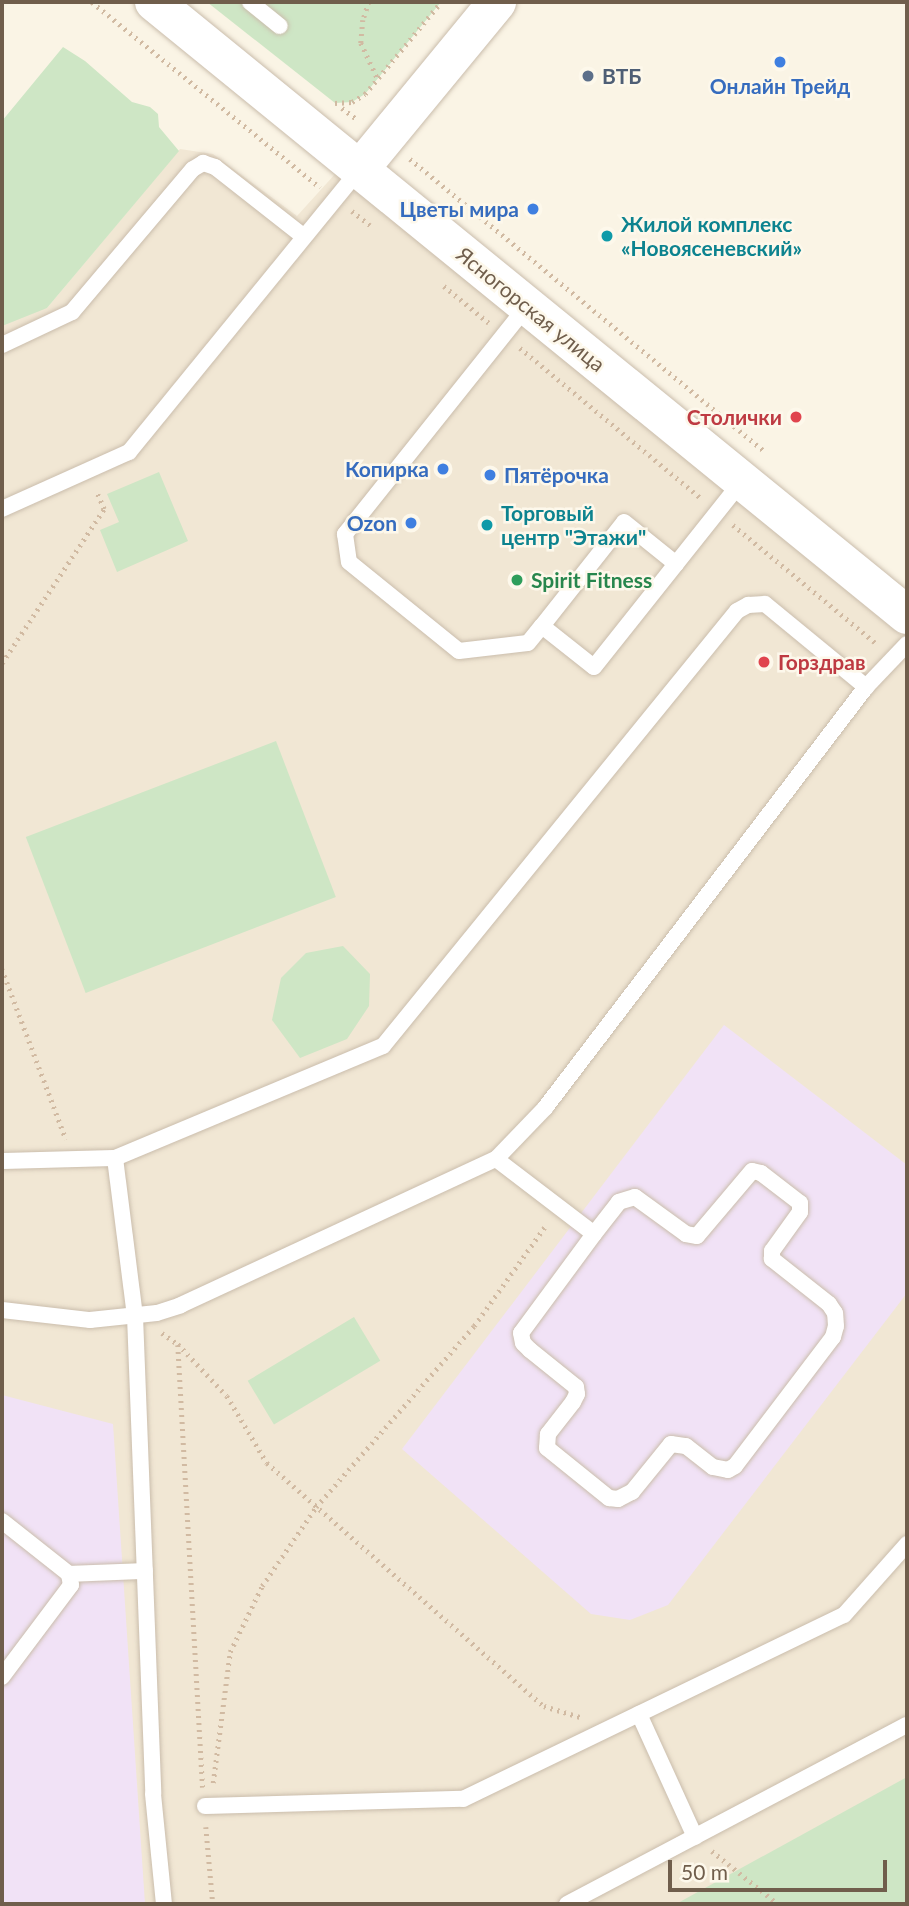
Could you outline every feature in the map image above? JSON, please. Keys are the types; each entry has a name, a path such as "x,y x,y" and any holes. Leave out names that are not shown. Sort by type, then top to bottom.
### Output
{"main road":[{"name":"Ясногорская улица","path":"154,2 527,306 756,468 907,615"},
{"path":"359,169 497,2"}],"lane":[{"path":"250,2 280,26"},
{"path":"2,345 72,312 192,169 203,163 215,167 303,236"},
{"path":"2,509 129,452 359,169"},
{"path":"527,306 345,534 349,562 459,651 528,643 624,522 676,564"},
{"path":"542,626 594,667 756,468"},
{"path":"2,1161 115,1158 383,1046 737,611 748,605 765,604 866,687"},
{"path":"2,1310 90,1320 135,1316 181,1305 496,1159 545,1108 866,687 907,644"},
{"path":"115,1158 135,1316 153,1794 164,1904"},
{"path":"496,1159 594,1234"},
{"path":"752,1171 761,1173 800,1203 800,1212 772,1251 772,1259 829,1304 835,1314 836,1326 833,1337 735,1466 728,1470 713,1467 686,1446 671,1444 632,1492 618,1499 609,1497 547,1448 548,1434 578,1394 576,1387 523,1343 522,1333 594,1234 619,1202 635,1197 686,1234 698,1236 752,1171"},
{"path":"2,1521 69,1574 145,1571"},
{"path":"205,1806 463,1799 844,1615 907,1544"},
{"path":"2,1677 70,1590 69,1574"},
{"path":"639,1714 695,1837"},
{"path":"567,1904 907,1725"}],"path":[{"path":"369,2 363,20 361,43 377,78"},
{"path":"335,103 352,102 365,94 441,2"},
{"path":"325,95 384,139 756,468"},
{"path":"2,663 104,509 87,471"},
{"path":"2,969 74,1159"},
{"path":"153,1794 215,1782 230,1652 262,1586 316,1507 474,1326 559,1208"},
{"path":"213,1904 203,1785 178,1344 227,1396 267,1463 544,1706 590,1720"},
{"path":"695,1837 778,1904"}],"shaded area":[{"path":"180,149 213,154 297,216 336,173 907,640 907,1904 2,1904 2,313 47,308"},
{"path":"724,1025 907,1165 907,1293 668,1605 630,1620 591,1614 402,1449"},
{"path":"2,1395 113,1424 145,1904 2,1904"}],"green space":[{"path":"207,2 441,2 365,94 352,102 335,103"},
{"path":"63,47 85,61 132,102 150,107 158,114 159,127 179,151 47,308 2,326 2,121"},
{"path":"159,472 188,541 117,572 100,530 119,522 107,494"},
{"path":"276,741 336,897 86,993 26,837"},
{"path":"343,946 370,974 369,1006 347,1039 300,1058 272,1020 281,978 306,953"},
{"path":"354,1317 380,1361 274,1425 248,1381"},
{"path":"907,1777 907,1904 676,1904"}],"place":[{"name":"Онлайн Трейд","path":"780,62"},
{"name":"ВТБ","path":"588,76"},
{"name":"Цветы мира","path":"533,209"},
{"name":"Жилой комплекс «Новоясеневский»","path":"607,236"},
{"name":"Столички","path":"796,417"},
{"name":"Копирка","path":"443,469"},
{"name":"Пятёрочка","path":"490,475"},
{"name":"Ozon","path":"411,523"},
{"name":"Торговый центр \"Этажи\"","path":"487,525"},
{"name":"Spirit Fitness","path":"517,580"},
{"name":"Горздрав","path":"764,662"}]}
